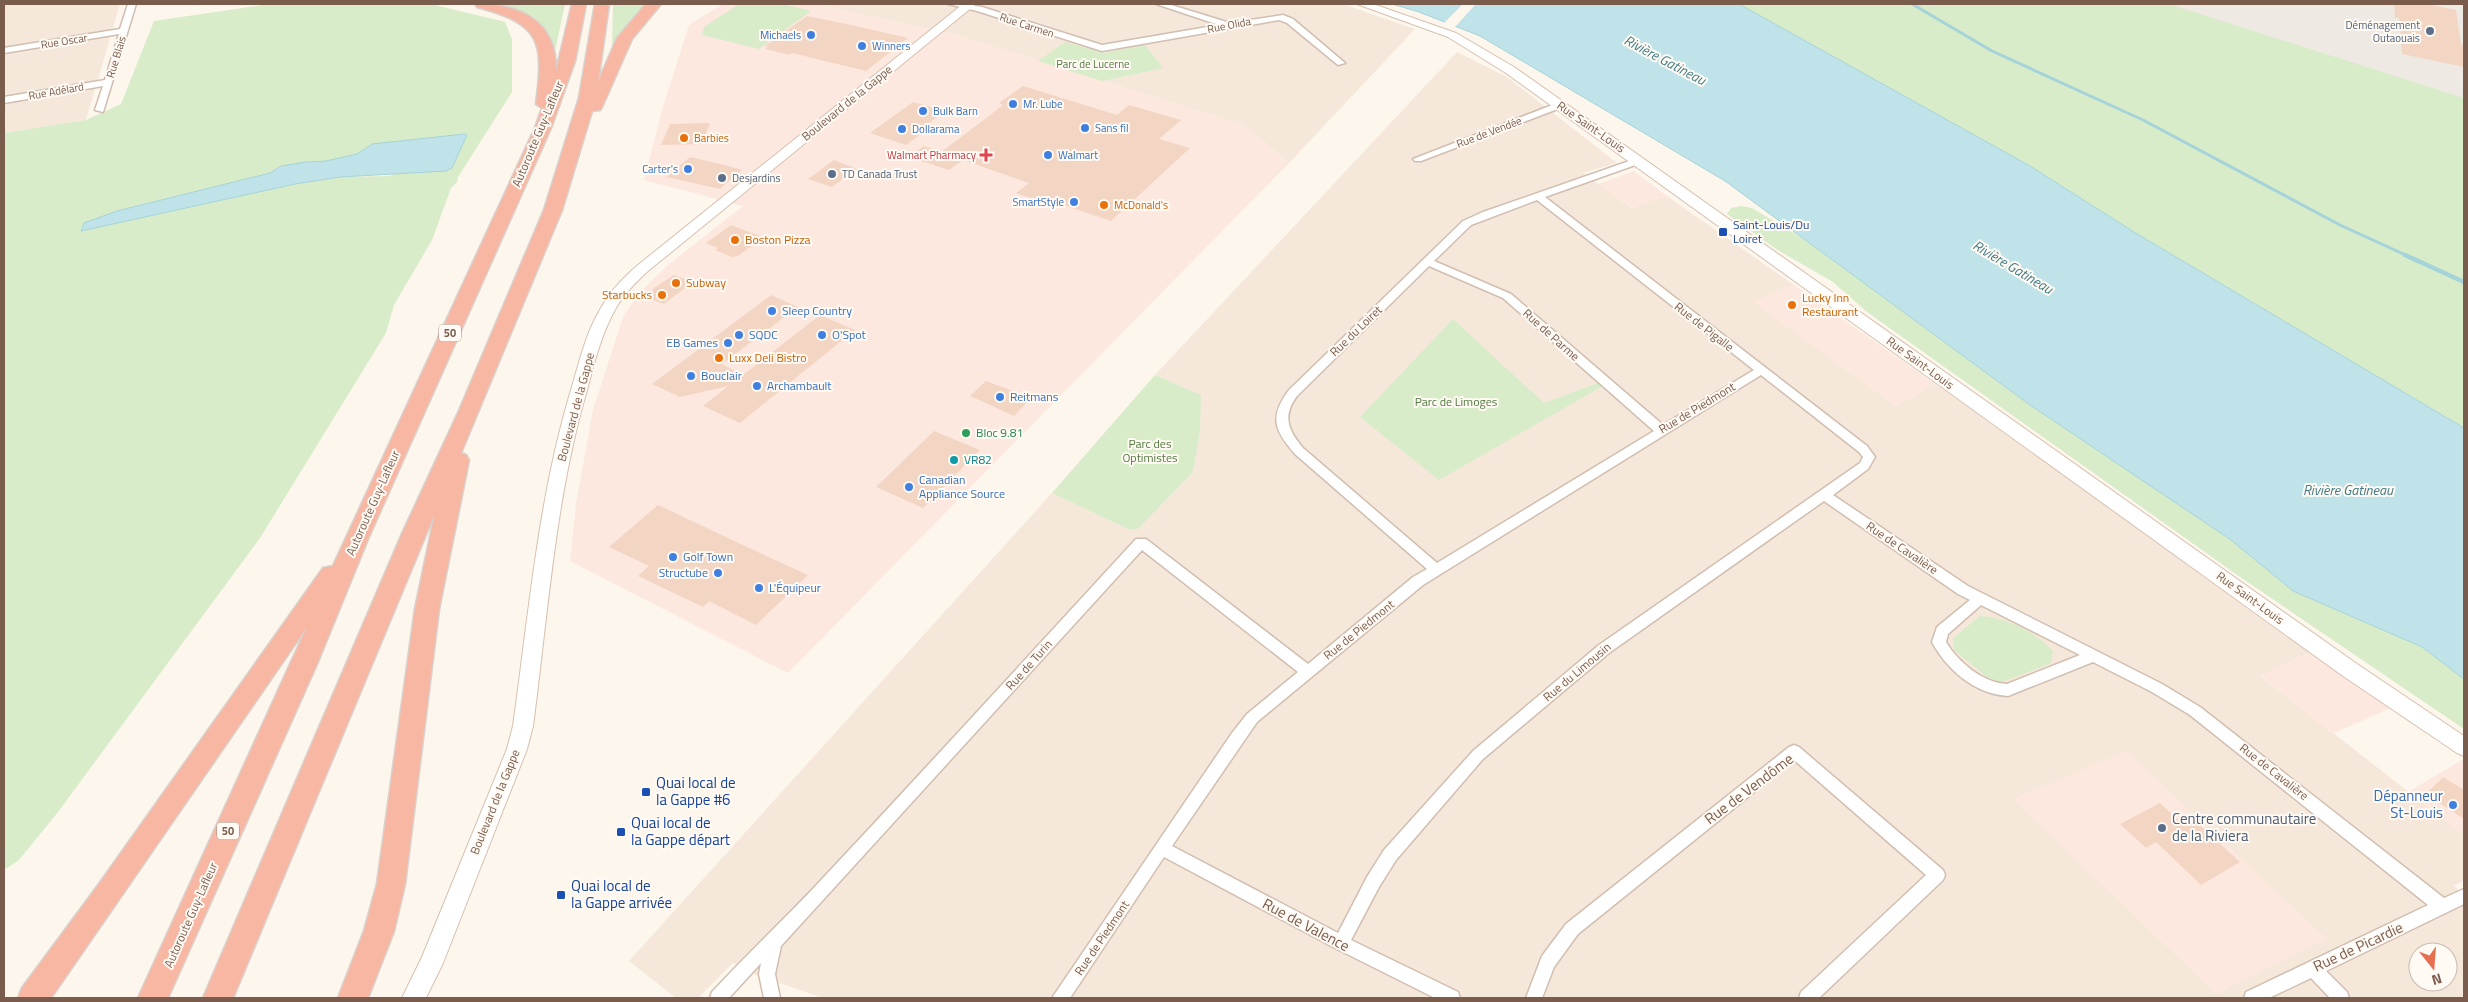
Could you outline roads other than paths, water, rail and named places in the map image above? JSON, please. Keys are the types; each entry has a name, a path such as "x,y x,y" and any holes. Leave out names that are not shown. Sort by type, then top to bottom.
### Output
{"highway":[{"path":"482,4 504,10 524,19 535,28 544,41 548,57 543,128"},
{"name":"Autoroute Guy-Lafleur","path":"153,998 304,664 356,539 543,128 567,61 579,4"},
{"path":"218,998 413,536 469,413 553,210 572,153 590,83 602,4"},
{"path":"572,153 625,38 654,4"},
{"path":"353,998 379,932 391,884 432,577 469,413"},
{"path":"33,998 151,836 266,665 356,539"}],"street":[{"name":"Rue Blais","path":"100,110 132,4"},
{"path":"1160,4 1228,25"},
{"name":"Rue Saint-Louis","path":"1363,4 1418,21 1460,38 1490,56 2320,648 2464,747"},
{"name":"Rue Carmen","path":"962,5 1102,48"},
{"name":"Boulevard de la Gappe","path":"414,998 431,963 508,774 520,737 564,446 576,398 596,336 609,307 626,284 649,263 962,5"},
{"name":"Rue Olida","path":"1102,48 1274,17 1285,18 1342,62"},
{"name":"Rue Oscar","path":"4,50 124,31"},
{"name":"Rue Adélard","path":"4,100 108,82"},
{"name":"Rue de Vendée","path":"1418,159 1560,105"},
{"name":"Rue du Loiret","path":"1436,570 1300,451 1285,434 1280,416 1286,400 1471,221 1638,161"},
{"name":"Rue de Pigalle","path":"1538,196 1760,371 1863,449 1869,458"},
{"name":"Rue de Parme","path":"1427,262 1507,296 1661,430"},
{"name":"Rue de Piedmont","path":"1060,998 1244,727 1307,671 1418,581 1661,430 1760,371"},
{"name":"Rue du Limousin","path":"1340,943 1390,855 1478,755 1604,648 1824,495 1864,466 1869,458"},
{"name":"Rue de Cavalière","path":"1824,495 1963,590 2157,688 2195,711 2443,907"},
{"name":"Rue de Turin","path":"718,998 952,751 1141,542 1307,671"},
{"path":"1980,599 1942,631 1939,642 1947,655 1990,689 2008,690 2093,656"},
{"name":"Rue de Vendôme","path":"1534,998 1548,962 1572,929 1794,751 1937,875 1807,998"},
{"name":"Rue de Valence","path":"1162,848 1340,943 1452,998"},
{"name":"Rue de Picardie","path":"2252,998 2464,896"},
{"path":"772,998 767,974 773,942"},
{"name":"Boulevard de la Gappe","path":"426,998 431,963"},
{"path":"2312,968 2342,998"}],"water":[{"name":"Rivière Gatineau","path":"1392,4 1739,4 2030,166 2134,232 2464,428 2464,679 2422,647 2293,591 2231,540 2030,405 1725,181 1480,36 1419,12"},
{"path":"467,135 452,168 446,171 340,177 295,184 81,231 84,223 117,211 270,173 281,166 326,161 357,154 372,144"}],"waterway":[{"path":"1912,4 1992,51 2143,120 2340,225 2408,256"},
{"path":"2405,255 2464,282"}],"place":[{"name":"Déménagement Outaouais","path":"2430,31"},
{"name":"Michaels","path":"811,35"},
{"name":"Winners","path":"862,46"},
{"name":"Mr. Lube","path":"1013,104"},
{"name":"Bulk Barn","path":"923,111"},
{"name":"Sans fil","path":"1085,128"},
{"name":"Dollarama","path":"902,129"},
{"name":"Barbies","path":"684,138"},
{"name":"Walmart Pharmacy","path":"986,155"},
{"name":"Walmart","path":"1048,155"},
{"name":"Carter's","path":"688,169"},
{"name":"TD Canada Trust","path":"832,174"},
{"name":"Desjardins","path":"722,178"},
{"name":"SmartStyle","path":"1074,202"},
{"name":"McDonald's","path":"1104,205"},
{"name":"Saint-Louis/Du Loiret","path":"1723,232"},
{"name":"Boston Pizza","path":"735,240"},
{"name":"Subway","path":"676,283"},
{"name":"Starbucks","path":"662,295"},
{"name":"Lucky Inn Restaurant","path":"1792,305"},
{"name":"Sleep Country","path":"772,311"},
{"name":"SQDC","path":"739,335"},
{"name":"O'Spot","path":"822,335"},
{"name":"EB Games","path":"728,343"},
{"name":"Luxx Deli Bistro","path":"719,358"},
{"name":"Bouclair","path":"691,376"},
{"name":"Archambault","path":"757,386"},
{"name":"Reitmans","path":"1000,397"},
{"name":"Bloc 9.81","path":"966,433"},
{"name":"VR82","path":"954,460"},
{"name":"Canadian Appliance Source","path":"909,487"},
{"name":"Golf Town","path":"673,557"},
{"name":"Structube","path":"718,573"},
{"name":"L'Équipeur","path":"759,588"},
{"name":"Quai local de la Gappe #6","path":"646,792"},
{"name":"Dépanneur St-Louis","path":"2453,805"},
{"name":"Centre communautaire de la Riviera","path":"2162,828"},
{"name":"Quai local de la Gappe départ","path":"621,832"},
{"name":"Quai local de la Gappe arrivée","path":"561,895"}],"park label":[{"name":"Parc de Lucerne","path":"1093,64"},
{"name":"Parc de Limoges","path":"1456,402"},
{"name":"Parc des Optimistes","path":"1150,451"}]}
